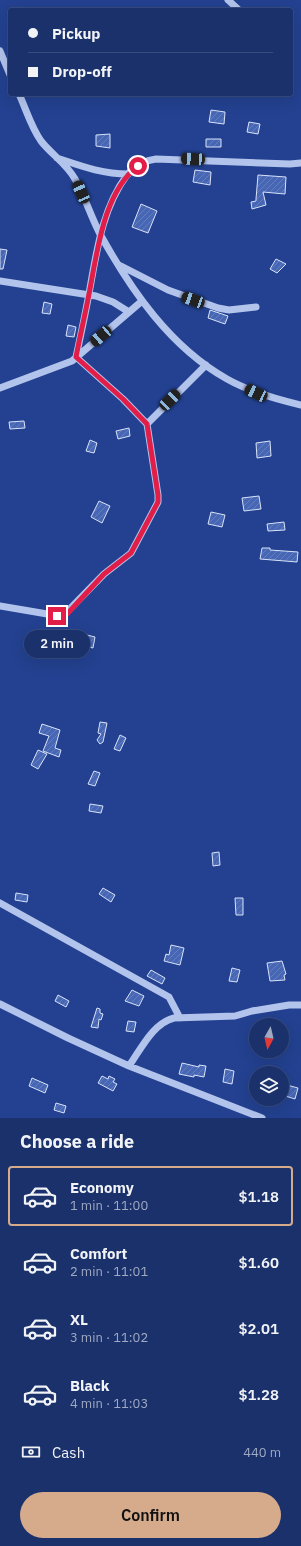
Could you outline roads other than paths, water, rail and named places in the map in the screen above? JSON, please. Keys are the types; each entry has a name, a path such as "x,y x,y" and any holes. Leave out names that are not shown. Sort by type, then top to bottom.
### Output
{"street":[{"path":"228,0 237,8"},
{"path":"0,51 8,70"},
{"path":"20,96 38,136 53,156 70,172 75,179 100,234 119,265 142,301 169,332 226,379 256,393 301,406"},
{"path":"53,156 97,171 112,174 128,174"},
{"path":"76,357 100,234 116,193 128,174 138,166 156,158 290,164 301,163"},
{"path":"119,265 168,290 218,308 229,310 256,307"},
{"path":"0,281 89,294 106,298 129,312"},
{"path":"0,388 62,366 76,357 142,301"},
{"path":"0,606 59,616 64,615 104,574 131,553 158,502 147,424 123,399 76,357"},
{"path":"147,424 206,364"},
{"path":"0,903 169,997 180,1018"},
{"path":"0,1004 129,1066 262,1118"},
{"path":"129,1066 158,1025 165,1020 235,1016 289,1005 301,1005"}]}
